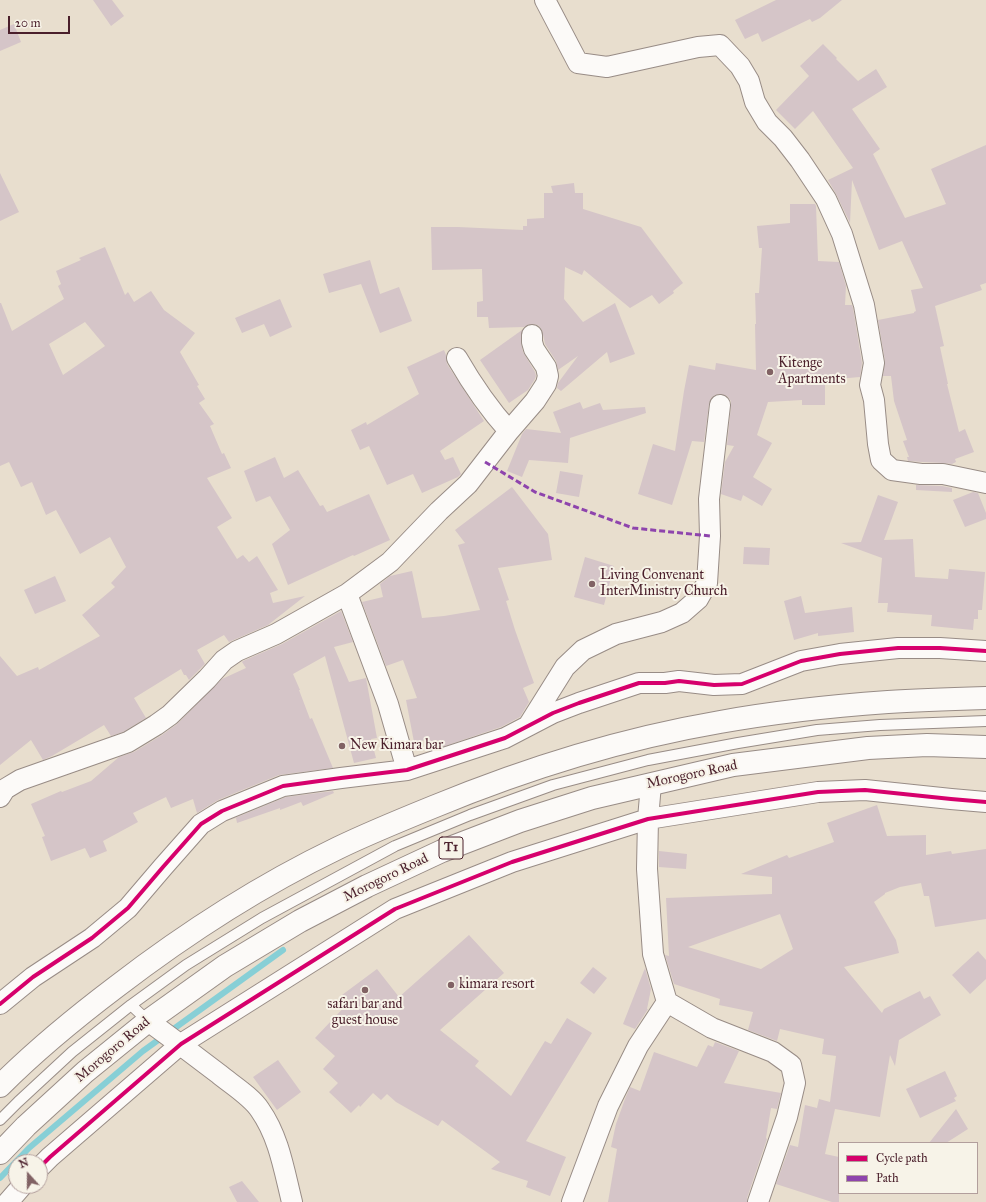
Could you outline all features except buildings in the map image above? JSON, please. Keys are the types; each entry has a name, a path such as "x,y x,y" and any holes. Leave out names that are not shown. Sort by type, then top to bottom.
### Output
{"highway":[{"path":"0,1086 22,1064 81,1014 144,965 203,924 264,887 338,848 479,788 556,761 631,740 719,722 804,710 874,703 986,698"},
{"name":"Morogoro Road","path":"0,1153 26,1126 85,1072 148,1021 225,966 300,921 374,883 442,851 520,821 592,798 733,765 868,748 927,745 986,747"}],"street":[{"path":"545,0 578,64 607,67 698,47 720,45 740,66 749,81 756,102 763,116 800,160 826,199 842,234 864,305 874,363 870,385 874,400 881,460 892,470 920,474 943,474 986,483"},
{"path":"0,797 5,789 20,780 128,742 156,725 170,714 207,679 224,660 237,651 276,634 347,594 390,562 439,511 468,484 509,431 536,401 546,384 548,376 546,368 534,349 532,335"},
{"path":"457,358 468,378 482,398 509,431"},
{"path":"528,726 565,667 583,650 616,634 662,622 682,613 698,599 707,583 710,536 709,498 720,405"},
{"path":"347,594 388,704 408,770"},
{"path":"0,1004 33,977 92,938 128,908 201,824 222,811 283,786 408,770 505,738 553,713 639,683 665,683 679,681 714,685 742,684 801,661 840,654 891,648 921,647 986,651"},
{"path":"651,784 648,819 647,869 652,954 667,1002 712,1028 773,1052 791,1065 794,1083 787,1117 758,1202"},
{"path":"48,1159 181,1044 395,909 512,862 648,819 818,792 865,790 986,802"},
{"path":"572,1202 608,1106 638,1046 667,1002"},
{"path":"148,1021 181,1044 244,1093 260,1108 279,1149 292,1202"},
{"path":"286,1176 306,1202"},
{"path":"8,1202 15,1194"}],"lane":[{"name":"Morogoro Road","path":"0,1120 72,1052 131,1005 186,965 262,918 395,846 470,815 553,785 648,760 738,743 817,730 880,725 986,721"},
{"name":"Morogoro Road","path":"935,724 986,728"},
{"path":"131,1005 148,1021"}],"waterway":[{"path":"0,1178 29,1148 143,1051 283,950"}],"marked path":[{"path":"485,462 535,492 633,528 710,536"}],"cycle path":[{"path":"0,1004 33,977 92,938 128,908 201,824 222,811 283,786 407,770 505,738 553,713 639,683 665,683 679,681 714,685 742,684 801,661 840,654 898,648 940,648 986,651"},
{"path":"48,1159 181,1044 395,909 512,862 648,819 818,792 865,790 986,802"}],"place":[{"name":"Kitenge Apartments","path":"770,372"},
{"name":"Living Convenant InterMinistry Church","path":"592,584"},
{"name":"New Kimara bar","path":"342,746"},
{"name":"kimara resort","path":"451,985"},
{"name":"safari bar and guest house","path":"365,990"}]}
